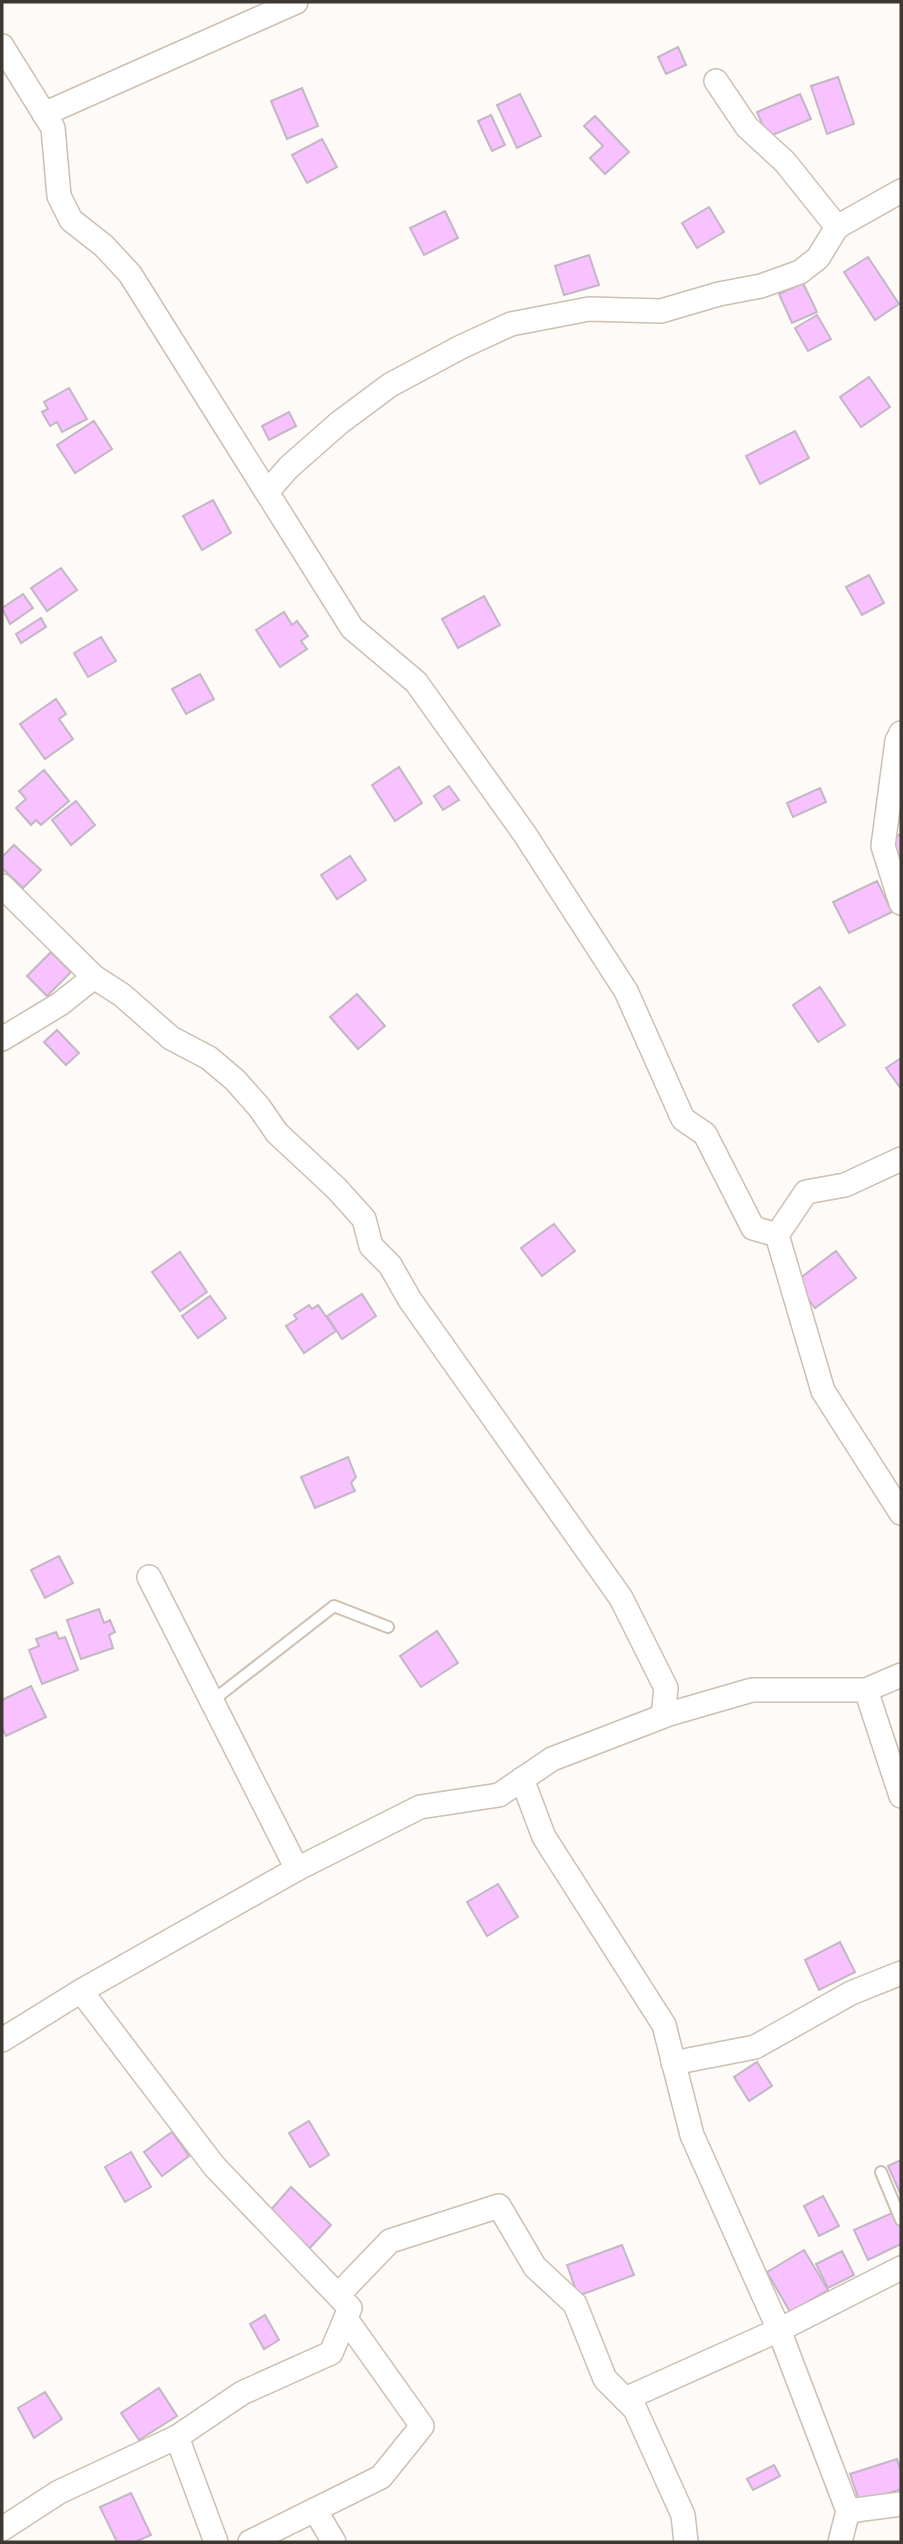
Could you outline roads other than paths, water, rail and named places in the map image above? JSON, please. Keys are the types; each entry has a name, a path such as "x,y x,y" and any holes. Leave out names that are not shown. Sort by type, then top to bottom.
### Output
{"street":[{"path":"44,114 296,2"},
{"path":"2,46 53,128 59,196 71,220 104,246 130,274 352,628 416,682 524,833 626,991 682,1118 705,1134 753,1228 777,1235"},
{"path":"716,81 747,127 785,162 837,227"},
{"path":"267,492 289,467 349,415 390,385 461,346 510,324 589,309 661,310 761,286 800,272 818,258 837,227 901,191"},
{"path":"901,733 897,741 883,846 901,903"},
{"path":"2,886 94,977 131,1001 171,1038 209,1058 234,1080 259,1107 277,1133 336,1188 364,1219 371,1246 390,1265 410,1300 621,1598 666,1688 663,1716"},
{"path":"2,1038 60,1004 94,977"},
{"path":"777,1235 806,1192 845,1185 901,1159"},
{"path":"777,1235 823,1391 901,1513"},
{"path":"149,1577 297,1869"},
{"path":"2,2040 81,1991 297,1869 420,1807 499,1795 552,1759 663,1716 752,1690 866,1690 901,1675"},
{"path":"866,1690 901,1796"},
{"path":"522,1779 544,1837 664,2025 692,2135 779,2330 848,2511 840,2542"},
{"path":"673,2063 755,2047 852,1993 901,1973"},
{"path":"2,2529 59,2491 177,2437 242,2393 331,2353 350,2308 214,2166 81,1991"},
{"path":"338,2295 390,2241 499,2206 535,2267 575,2304 605,2379 635,2409 683,2515 686,2542"},
{"path":"625,2399 779,2330 901,2268"},
{"path":"250,2542 381,2477 422,2426 346,2319"},
{"path":"177,2437 216,2542"},
{"path":"848,2511 901,2504"},
{"path":"315,2510 334,2542"}],"lane":[{"path":"212,1701 334,1606 388,1627"},
{"path":"881,2172 901,2220"}]}
